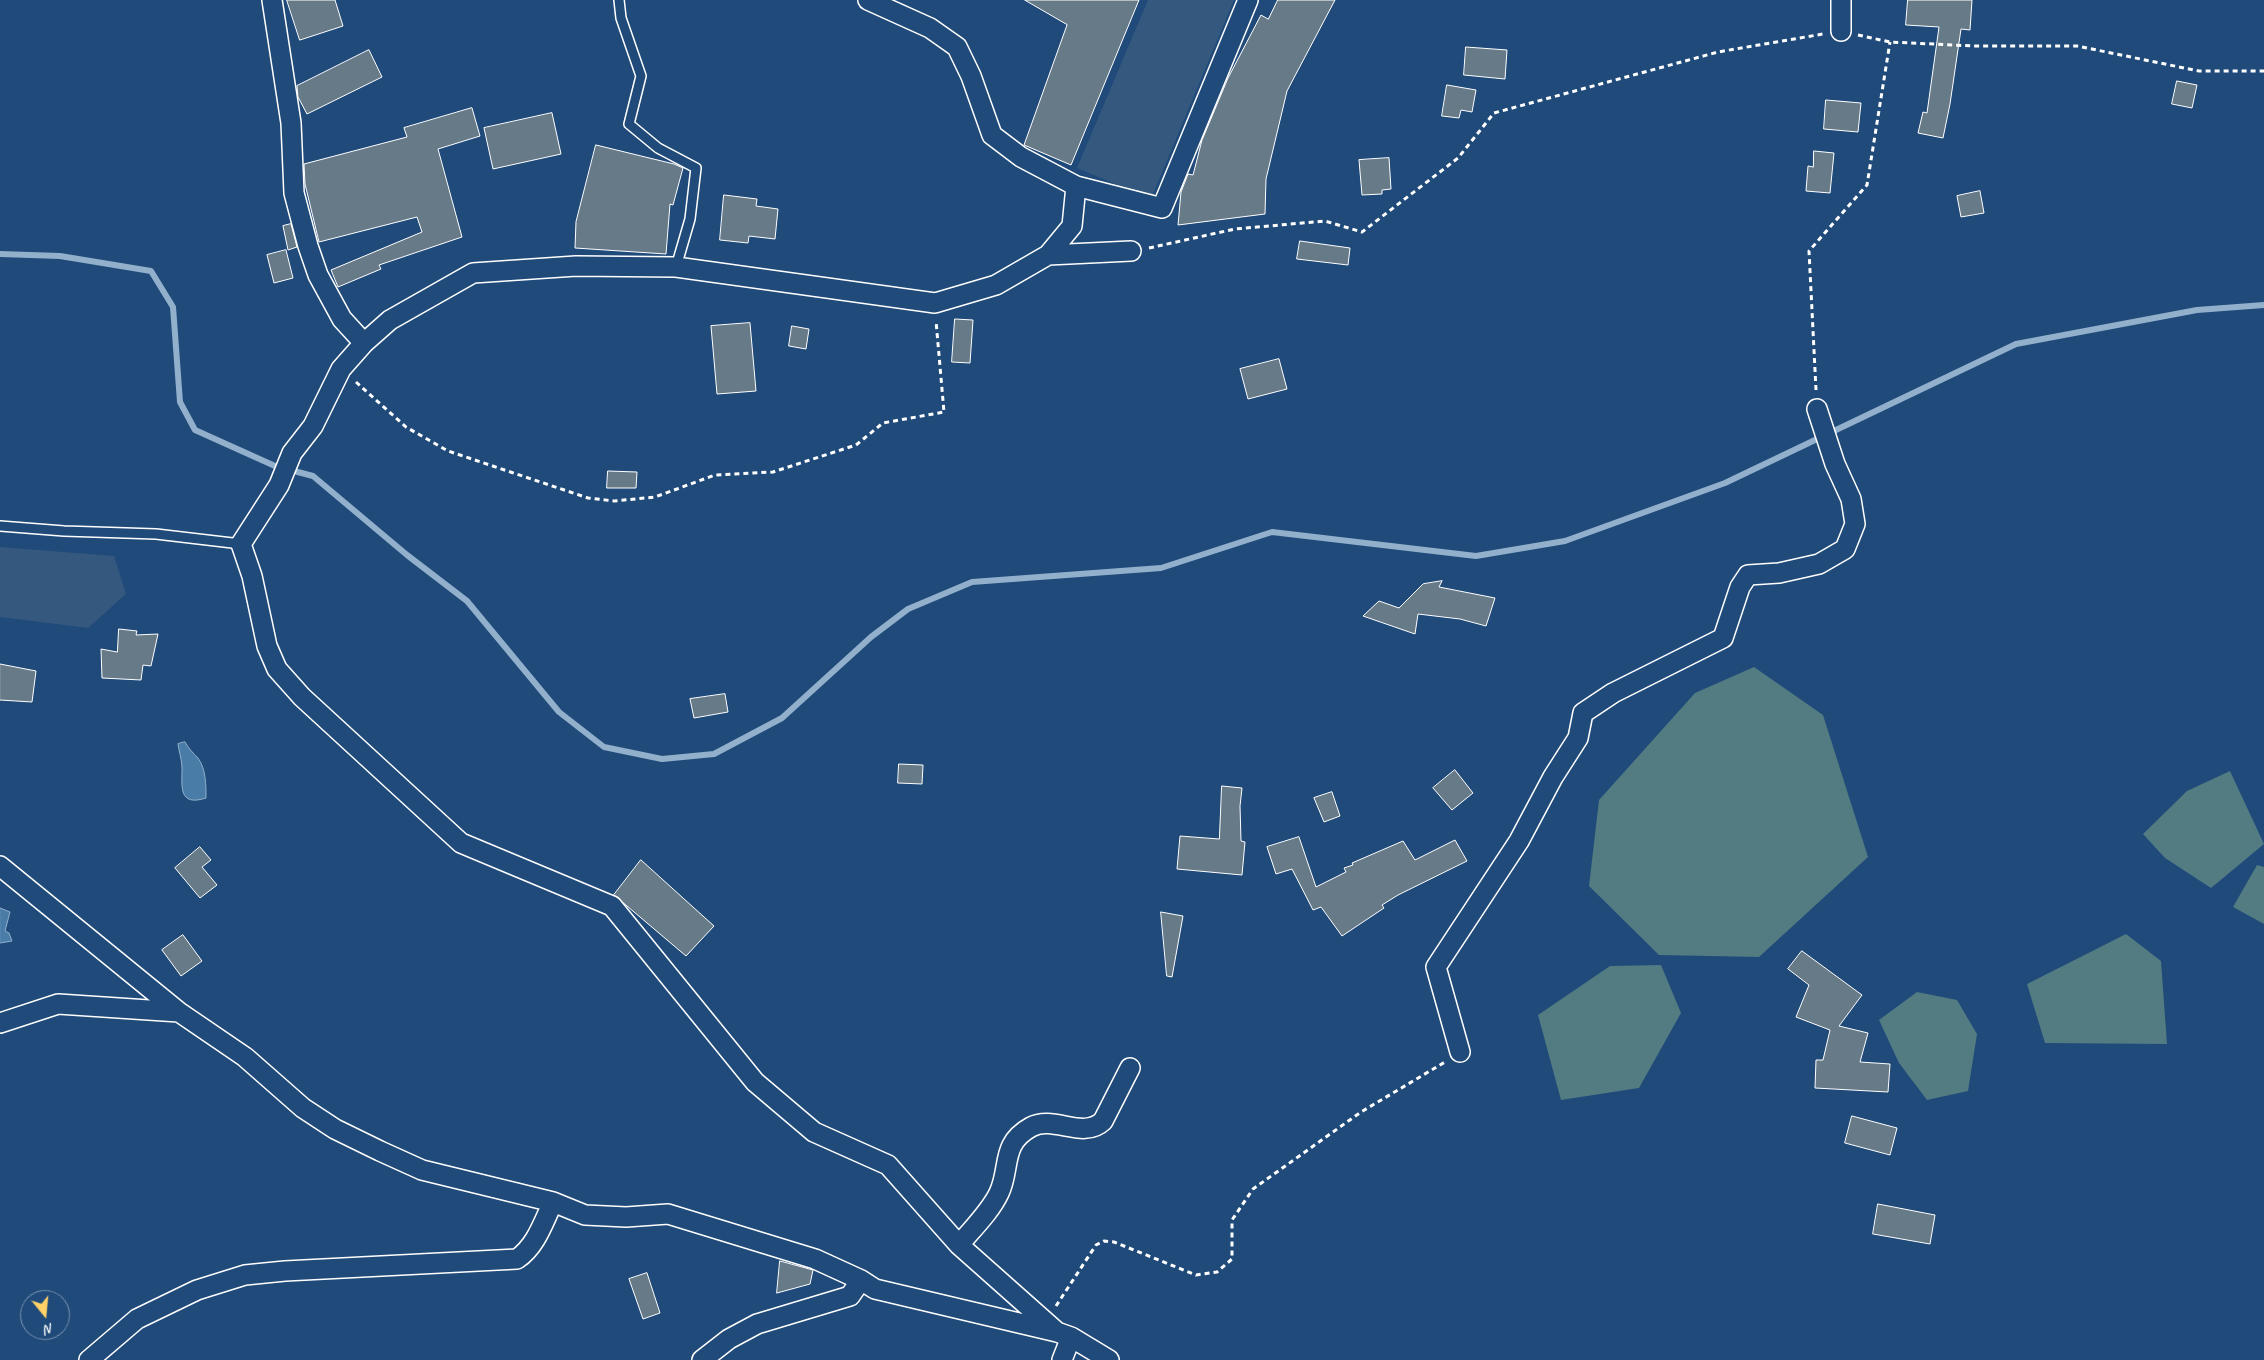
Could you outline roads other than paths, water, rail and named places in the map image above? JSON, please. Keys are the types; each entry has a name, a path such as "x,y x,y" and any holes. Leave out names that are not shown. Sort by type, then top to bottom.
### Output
{"street":[{"path":"272,0 291,123 294,193 308,246 318,275 342,319 364,343"},
{"path":"868,0 930,28 957,47 971,76 992,134 1021,157 1076,186 1162,208 1248,0"},
{"path":"1841,0 1841,31"},
{"path":"1076,186 1072,226 1048,255 996,285 935,303 676,267 576,266 473,272 390,320 364,343 341,369 313,426 292,453 279,484 241,544 252,576 267,646 277,669 302,697 461,843 612,906 755,1082 814,1132 888,1165 959,1244 1058,1330 1109,1360"},
{"path":"1048,255 1131,251"},
{"path":"1460,1052 1436,967 1519,841 1553,778 1578,738 1583,713 1613,693 1723,638 1740,587 1748,575 1779,573 1819,564 1845,548 1855,524 1851,499 1835,464 1817,409"},
{"path":"4,875 179,1012 245,1057 303,1108 335,1129 422,1170 553,1202 584,1215 626,1217 668,1214 815,1260 875,1288 1058,1330"},
{"path":"0,1023 58,1004 179,1012"},
{"path":"959,1244 1000,1192 1012,1142 1032,1126 1047,1123 1085,1129 1097,1127 1103,1121 1130,1068"},
{"path":"89,1360 137,1319 196,1290 245,1275 286,1271 517,1259 528,1252 553,1202"},
{"path":"702,1360 729,1339 757,1324 850,1296 861,1280"},
{"path":"1058,1330 1062,1360"}],"lane":[{"path":"619,0 621,18 641,76 629,124 658,148 696,168 690,219 676,267"},
{"path":"0,526 64,532 156,534 241,544"}],"waterway":[{"path":"0,254 60,256 151,271 173,307 180,402 195,430 275,466 313,476 407,555 467,601 559,712 604,747 662,759 714,754 782,718 871,637 908,609 972,582 1161,568 1272,532 1476,556 1565,541 1725,483 2016,344 2197,310 2264,305"}]}
